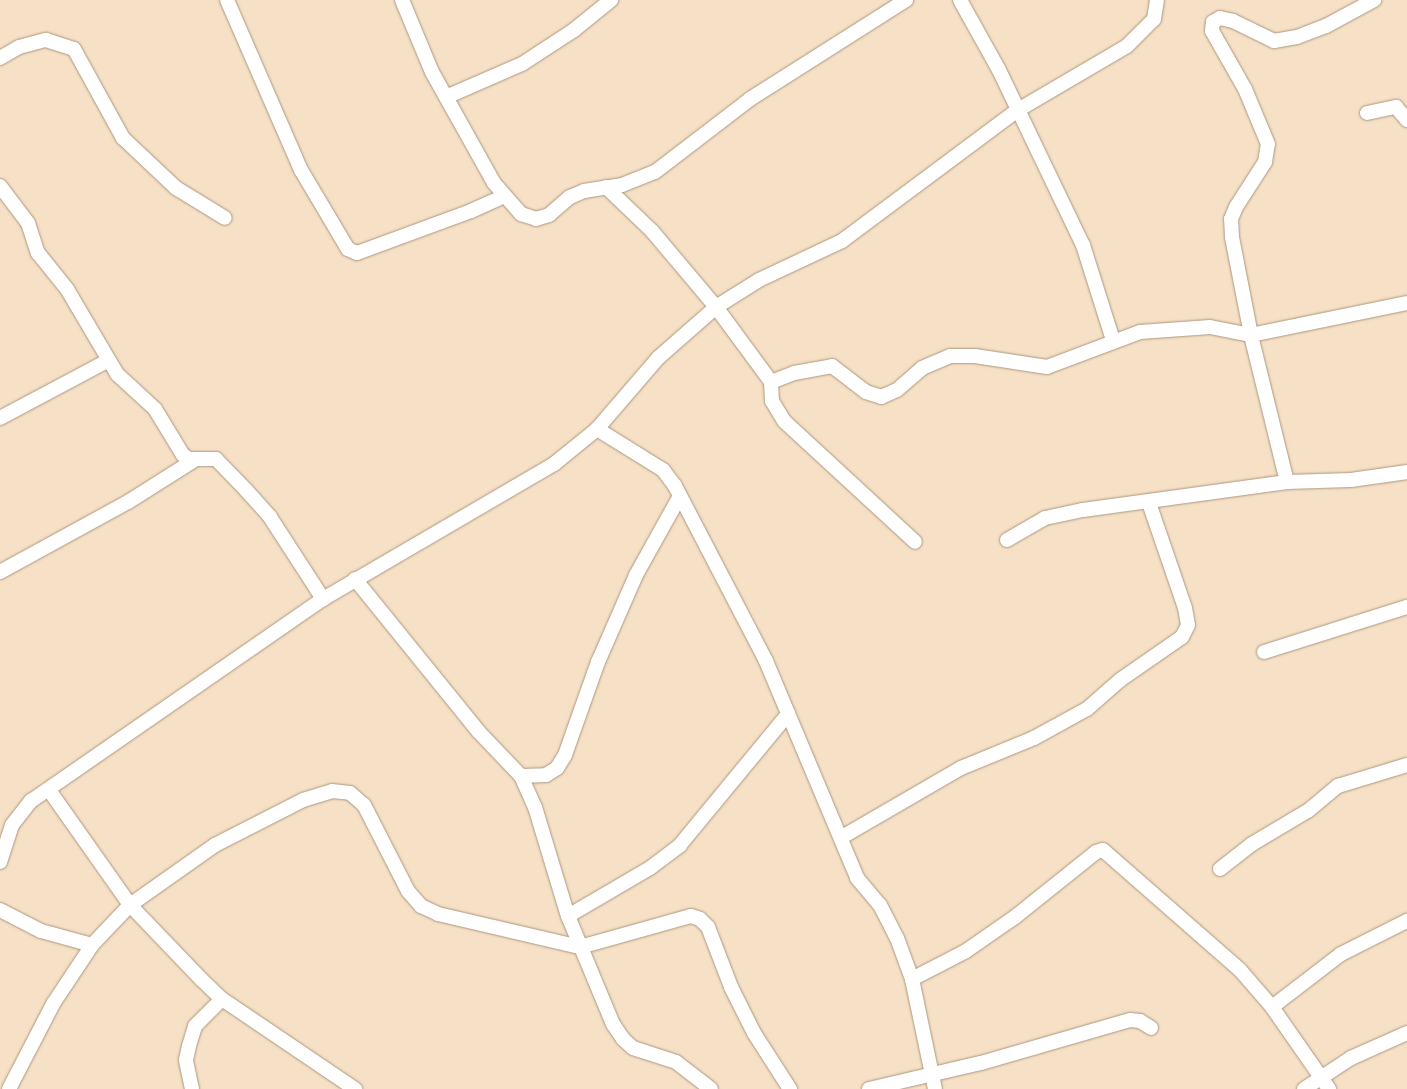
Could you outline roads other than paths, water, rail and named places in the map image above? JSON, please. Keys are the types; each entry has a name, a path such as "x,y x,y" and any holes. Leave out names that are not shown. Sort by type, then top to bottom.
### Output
{"street":[{"path":"226,0 301,170 348,250 357,252 374,247 471,211 504,196"},
{"path":"402,0 416,39 446,98 490,175 504,196 521,214 536,219 549,215 570,197 584,191 640,180 655,172 750,99 906,0"},
{"path":"446,98 522,64 574,30 611,0"},
{"path":"960,0 1018,110 1083,245 1113,340"},
{"path":"0,862 12,825 20,812 49,790 238,655 324,599 355,579 554,464 597,429 658,358 716,307 759,280 842,240 876,219 1018,110 1128,46 1154,19 1157,0"},
{"path":"1287,482 1251,335 1231,219 1265,162 1268,144 1245,89 1212,31 1213,22 1220,18 1233,21 1274,41 1297,37 1326,26 1374,0"},
{"path":"0,58 19,47 46,40 74,49 123,138 176,188 225,218"},
{"path":"1367,113 1396,107 1407,120"},
{"path":"0,186 28,223 38,253 67,289 107,361 140,398 155,409 183,455 196,459 216,459 246,490 270,517 324,599"},
{"path":"606,187 652,232 716,307 771,382 772,401 784,421 916,542"},
{"path":"771,382 794,373 832,366 866,392 881,396 897,390 922,368 950,356 975,356 1047,366 1113,340 1140,332 1210,327 1251,335 1407,303"},
{"path":"0,418 107,361"},
{"path":"597,429 663,470 680,496 766,661 842,837 857,878 890,921 912,979 934,1089"},
{"path":"0,572 128,502 196,459"},
{"path":"1007,540 1046,518 1083,510 1149,503 1287,482 1351,480 1407,472"},
{"path":"521,776 546,775 557,768 565,755 598,662 636,575 680,496"},
{"path":"842,837 961,768 1034,738 1087,709 1120,680 1182,636 1188,625 1185,608 1149,503"},
{"path":"355,579 478,731 521,776 535,807 568,916 580,947 613,1024 623,1039 633,1048 676,1062 711,1089"},
{"path":"1264,652 1407,607"},
{"path":"568,916 650,868 680,846 788,714"},
{"path":"1220,869 1252,844 1309,810 1338,786 1407,765"},
{"path":"49,790 130,905 222,999 355,1089"},
{"path":"9,1089 53,1004 92,945 130,905 215,845 303,800 332,791 350,793 364,805 408,891 421,906 438,914 481,926 580,947 691,916 700,919 708,927 731,987 754,1033 790,1089"},
{"path":"912,979 966,951 1100,850 1219,948 1272,1007 1325,1083"},
{"path":"0,910 41,930 92,945"},
{"path":"1272,1007 1341,954 1407,921"},
{"path":"192,1089 186,1060 189,1046 196,1026 222,999"},
{"path":"869,1089 931,1075 1130,1020 1140,1021 1151,1028"},
{"path":"1304,1089 1325,1083 1351,1058 1407,1033"}]}
